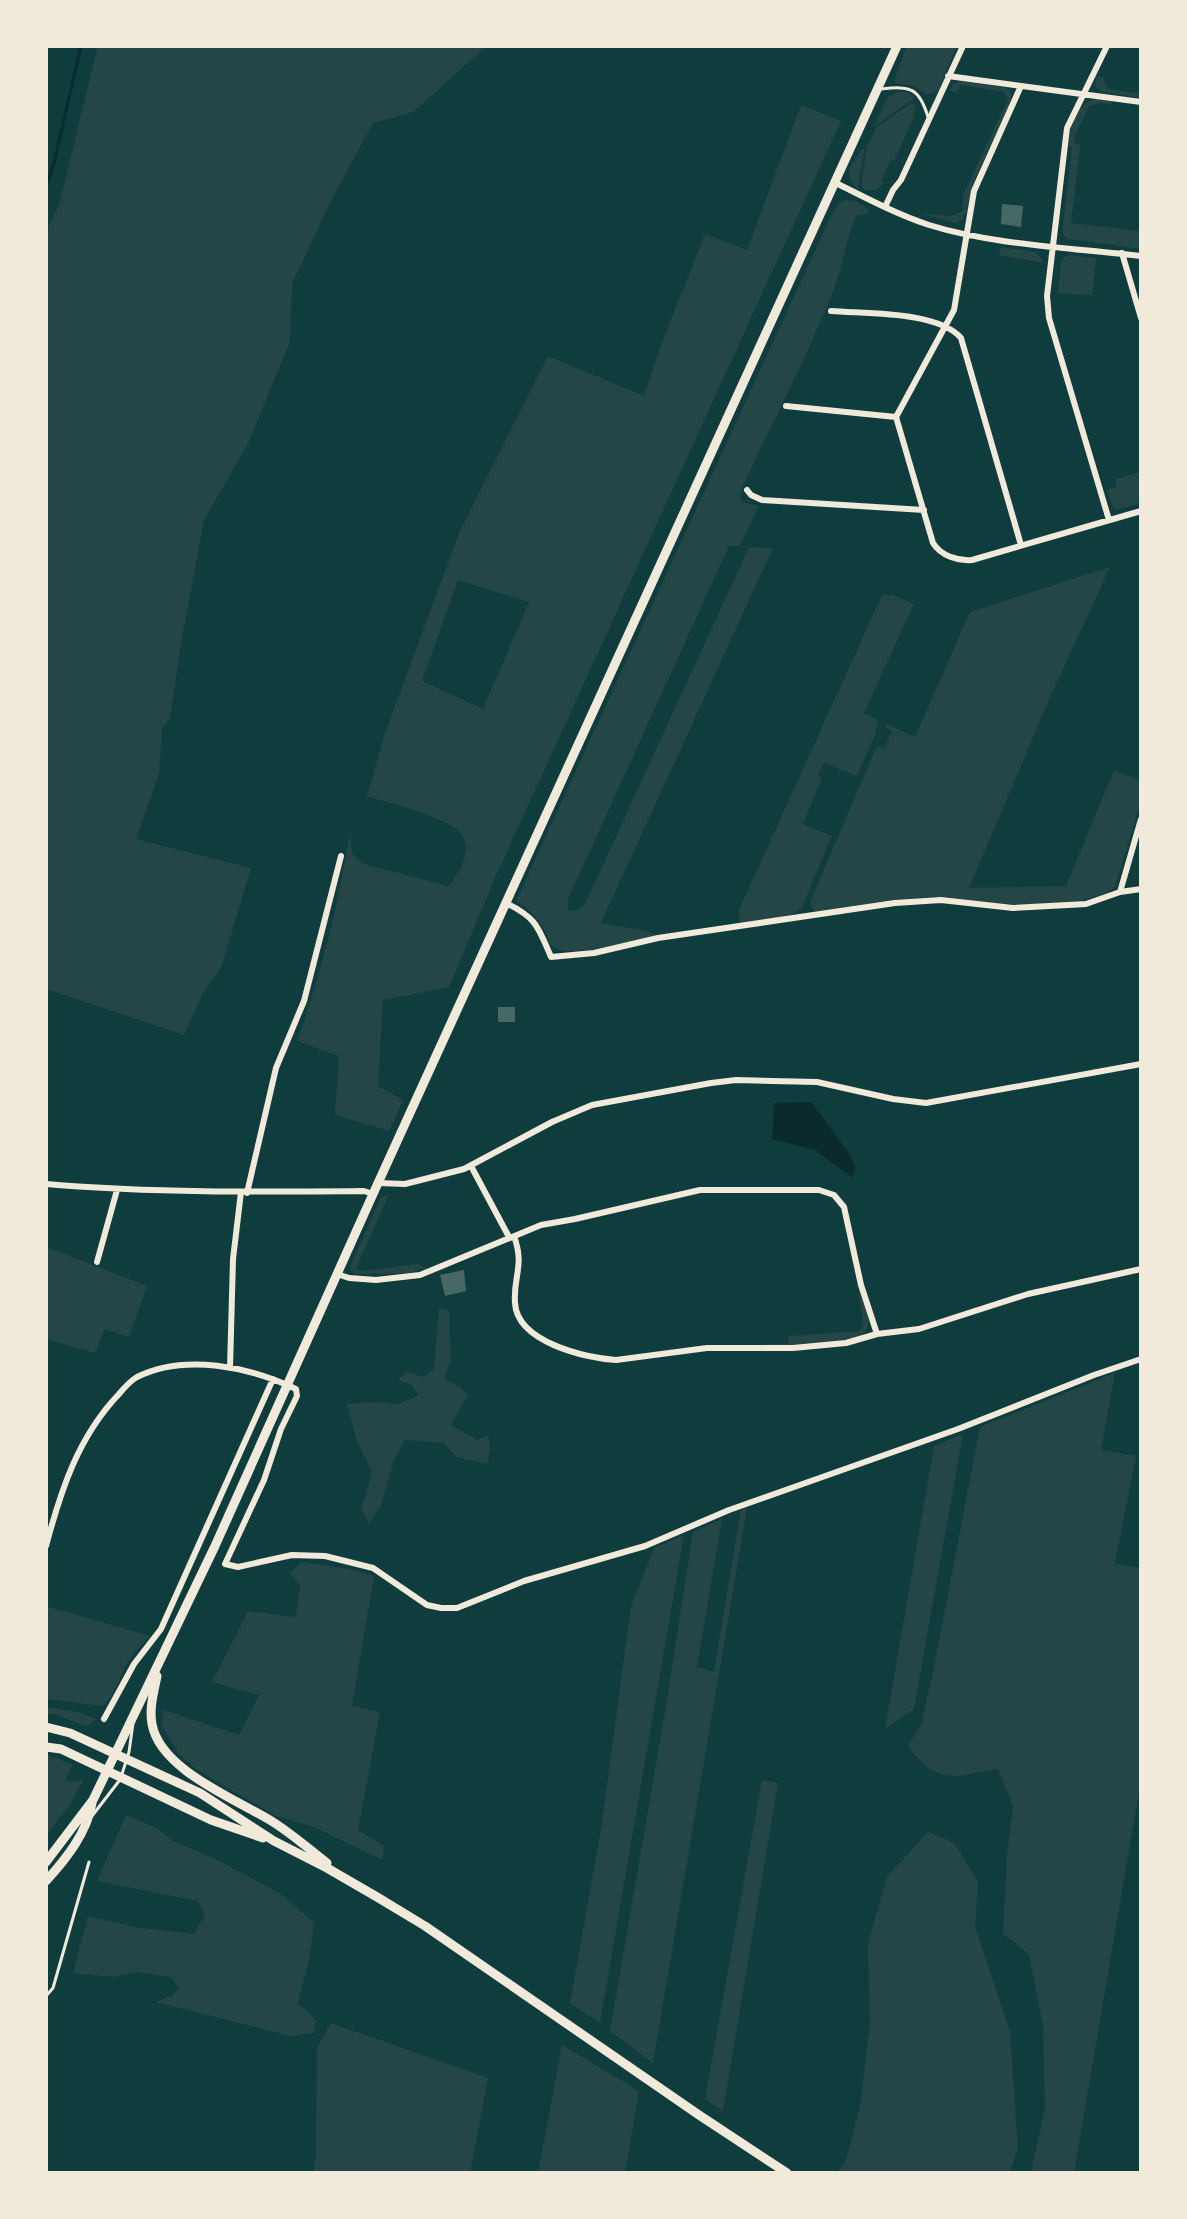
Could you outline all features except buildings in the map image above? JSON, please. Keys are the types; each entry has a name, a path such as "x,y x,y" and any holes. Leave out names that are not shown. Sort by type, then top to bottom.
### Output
{"main road":[{"path":"46,1862 93,1800 215,1546 897,46"},
{"path":"162,1657 151,1715 155,1733 166,1753 186,1771 275,1823 347,1879"},
{"path":"46,1727 70,1733 200,1793 274,1841 347,1879 425,1926 787,2173"},
{"path":"46,1747 61,1749 82,1758 211,1820 274,1841"},
{"path":"46,1881 73,1847 89,1819 93,1800"}],"street":[{"path":"885,207 901,180 963,46"},
{"path":"1107,46 1067,128 1047,296 1049,318 1109,520"},
{"path":"948,76 1141,102"},
{"path":"1021,86 976,185 954,310 896,417 935,547 957,559 972,560 1141,511"},
{"path":"834,182 929,225 1052,246 1141,256"},
{"path":"1122,253 1141,318"},
{"path":"831,311 929,319 953,329 963,341 1021,545"},
{"path":"786,406 896,417"},
{"path":"747,490 762,500 924,510"},
{"path":"1120,892 1141,819"},
{"path":"230,1368 233,1259 244,1192 276,1068 304,1001 341,856"},
{"path":"506,903 535,922 551,957 594,953 658,938 895,903 941,900 1013,908 1086,904 1120,892 1141,889"},
{"path":"378,1183 405,1184 471,1166 583,1108 711,1083 736,1080 824,1083 893,1099 926,1103 1141,1064"},
{"path":"471,1166 520,1257 515,1296 518,1319 535,1334 558,1347 591,1357 616,1360 707,1348 846,1343 877,1334 919,1329 1028,1294 1141,1269"},
{"path":"46,1184 117,1190 364,1191 373,1194"},
{"path":"97,1262 117,1190"},
{"path":"337,1274 376,1280 420,1275 541,1225 700,1190 819,1190 840,1200 844,1207 861,1285 877,1334"},
{"path":"46,1546 69,1471 81,1445 110,1403 134,1379 160,1369 202,1364 230,1368 273,1379 296,1389 297,1396 281,1429 264,1480 225,1564 238,1567 292,1555 325,1556 373,1568 422,1602 448,1609 469,1604 524,1581 645,1546 729,1510 935,1438 1141,1359"},
{"path":"104,1719 134,1664 161,1629 273,1379"}],"lane":[{"path":"877,90 903,87 914,91 923,100 928,118"},
{"path":"89,1819 111,1793 122,1772 134,1729 133,1717"},
{"path":"46,1996 53,1988 89,1862"}],"shaded area":[{"path":"98,46 487,46 413,112 373,123 331,201 292,284 290,342 247,446 204,520 170,718 162,728 159,774 136,839 251,868 221,968 203,993 184,1035 46,989 46,231 59,205"},
{"path":"907,46 957,46 938,91 926,95 915,86 895,83"},
{"path":"1097,76 1103,77 1108,89 1141,94 1141,98 1099,91 1095,85"},
{"path":"961,81 1004,87 1010,91 1012,101 973,183 966,214 956,223 919,213 952,216 963,211 963,195 1008,99 1004,92 961,85 956,94 950,90 953,84"},
{"path":"900,91 915,98 874,126 888,97"},
{"path":"1096,99 1112,101 1112,105 1100,103 1089,106 1075,136 1074,143 1079,144 1080,148 1071,223 1141,231 1141,249 1067,239 1062,232 1071,132 1079,111"},
{"path":"912,103 916,107 914,117 881,181 884,183 876,190 864,190 861,185 867,147 877,127"},
{"path":"801,105 841,121 495,878 449,987 383,1000 378,1086 403,1100 389,1131 335,1115 339,1056 297,1041 328,938 350,833 352,853 363,864 449,886 465,854 461,834 445,822 367,796 385,733 460,531 548,356 644,396 705,234 747,250","holes":["458,580 529,602 483,709 422,681"]},
{"path":"865,146 858,188 857,189 849,172"},
{"path":"845,200 860,203 869,213 856,216 823,317 742,488 742,502 759,506 740,546 729,546 568,899 568,910 576,911 584,906 749,547 773,548 601,923 648,931 657,936 585,950 559,949 551,945 534,915 516,901 831,216 839,203"},
{"path":"1001,247 1036,252 1042,263 999,255"},
{"path":"1068,255 1096,258 1092,295 1058,293 1061,260"},
{"path":"1141,472 1141,503 1117,510 1113,508 1107,490 1117,487 1115,479"},
{"path":"1110,567 1052,693 969,888 1066,886 1114,770 1139,780 1141,775 1141,801 1115,887 1088,899 1051,904 995,903 938,897 814,912 810,902 877,746 884,748 892,731 886,728 887,724 915,737 970,612"},
{"path":"882,595 892,595 914,604 864,713 878,720 875,735 857,776 824,763 818,775 822,778 803,824 832,836 802,907 791,915 741,923 738,912"},
{"path":"811,1102 849,1153 855,1167 853,1178 815,1150 772,1139 774,1103"},
{"path":"389,1194 356,1269 362,1271 419,1264 425,1268 409,1273 355,1274 351,1265 381,1197"},
{"path":"46,1247 147,1286 129,1337 105,1329 95,1353 46,1339"},
{"path":"858,1289 868,1320 861,1337 812,1345 762,1344 788,1344 789,1336 860,1331 863,1322"},
{"path":"439,1308 449,1311 451,1359 444,1379 468,1395 451,1425 477,1440 488,1435 488,1464 456,1457 444,1443 405,1440 394,1460 381,1505 369,1523 361,1509 372,1472 357,1441 347,1404 399,1404 419,1395 411,1385 398,1380 406,1372 424,1377 434,1369"},
{"path":"1115,1373 1101,1450 1136,1456 1115,1563 1141,1568 1141,1780 1074,2173 1031,2173 1045,2108 1043,2026 1029,1954 1003,1934 1013,1806 998,1769 947,1776 928,1768 908,1746 921,1725 933,1672 980,1427"},
{"path":"963,1434 914,1709 885,1729 934,1446"},
{"path":"747,1508 653,2063 610,2031 693,1532 722,1519 697,1667 714,1672 741,1510"},
{"path":"684,1535 600,2023 570,2003 601,1829 631,1606 654,1548"},
{"path":"302,1562 356,1570 374,1576 352,1706 380,1712 358,1830 384,1846 382,1860 314,1827 276,1816 196,1769 179,1754 161,1724 164,1710 239,1735 259,1695 212,1682 248,1611 296,1617 300,1585 290,1573"},
{"path":"46,1606 150,1636 136,1651 103,1706 46,1699"},
{"path":"46,1707 79,1712 96,1719 87,1727 55,1714 46,1714"},
{"path":"46,1755 73,1764 65,1780 76,1782 84,1779 71,1803 46,1836"},
{"path":"762,1780 778,1783 723,2111 705,2099"},
{"path":"126,1815 281,1894 314,1923 310,1956 297,2005 316,2020 314,2033 290,2036 156,2002 173,1995 179,1987 170,1977 135,1972 115,1977 73,1973 88,1916 135,1927 194,1934 205,1915 197,1901 97,1881"},
{"path":"928,1832 954,1843 978,1881 975,1926 1010,2031 1018,2147 1010,2173 837,2173 846,2160 860,2107 870,2025 868,1943 887,1877"},
{"path":"331,2023 488,2078 470,2173 313,2173 316,2157 317,2048"},
{"path":"562,2045 639,2091 625,2173 538,2173"}],"waterway":[{"path":"46,187 81,46"}]}
